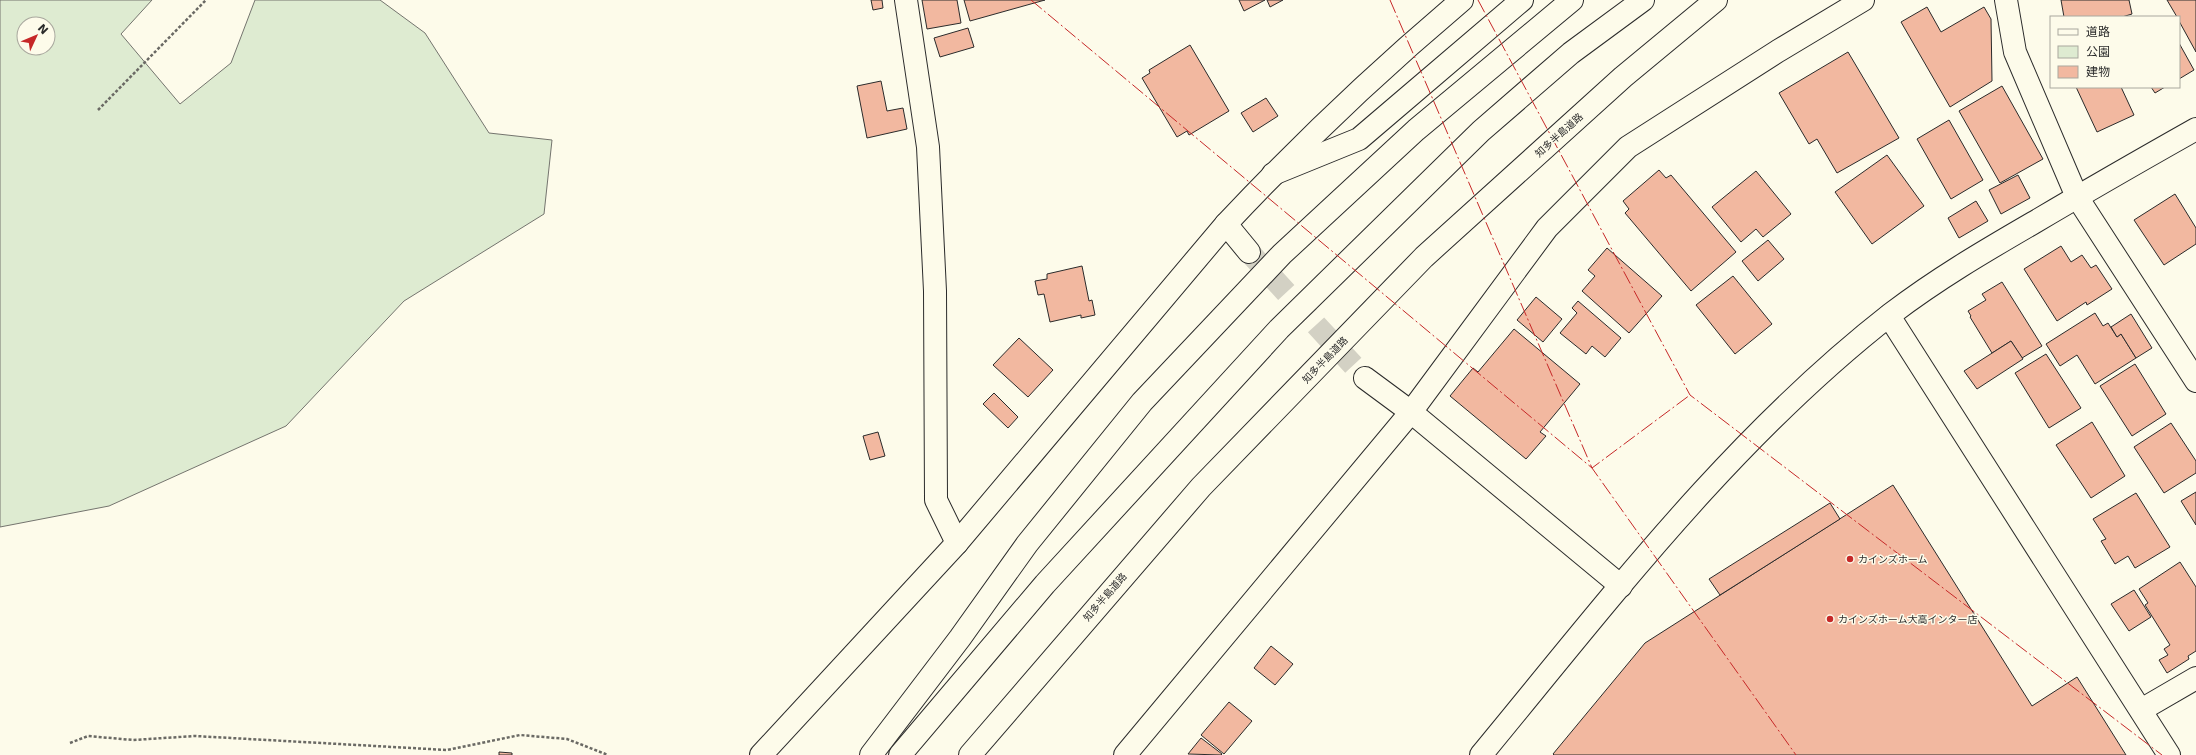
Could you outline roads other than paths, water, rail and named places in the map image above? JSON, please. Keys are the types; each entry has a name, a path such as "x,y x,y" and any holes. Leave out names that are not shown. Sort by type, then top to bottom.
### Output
{"main road":[{"path":"906,0 928,147 935,291 936,500 957,544"},
{"path":"761,755 957,544 1226,224 1273,174 1345,105 1462,0"},
{"path":"1273,174 1359,140 1522,0"},
{"path":"871,755 960,638 1027,544 1142,402 1282,254 1416,130 1572,0"},
{"path":"900,755 1045,584 1279,329 1481,131 1572,53 1643,0"},
{"name":"知多半島道路","path":"970,755 1201,486 1424,257 1623,77 1716,0"},
{"path":"1125,755 1411,412 1547,228 1628,147 1778,51 1863,0"},
{"path":"2006,0 2015,52 2077,197 2196,381"},
{"path":"1481,755 1621,586 1714,478 1780,411 1889,316 1946,273 2196,129"},
{"path":"1226,224 1249,252"},
{"path":"1889,316 2169,755"},
{"path":"1365,378 1411,412 1621,586"},
{"path":"2141,710 2196,678"}],"tunnel":[{"path":"1249,252 1365,378"}],"place":[{"name":"カインズホーム","path":"1850,559"},
{"name":"カインズホーム大高インター店","path":"1830,619"}]}
